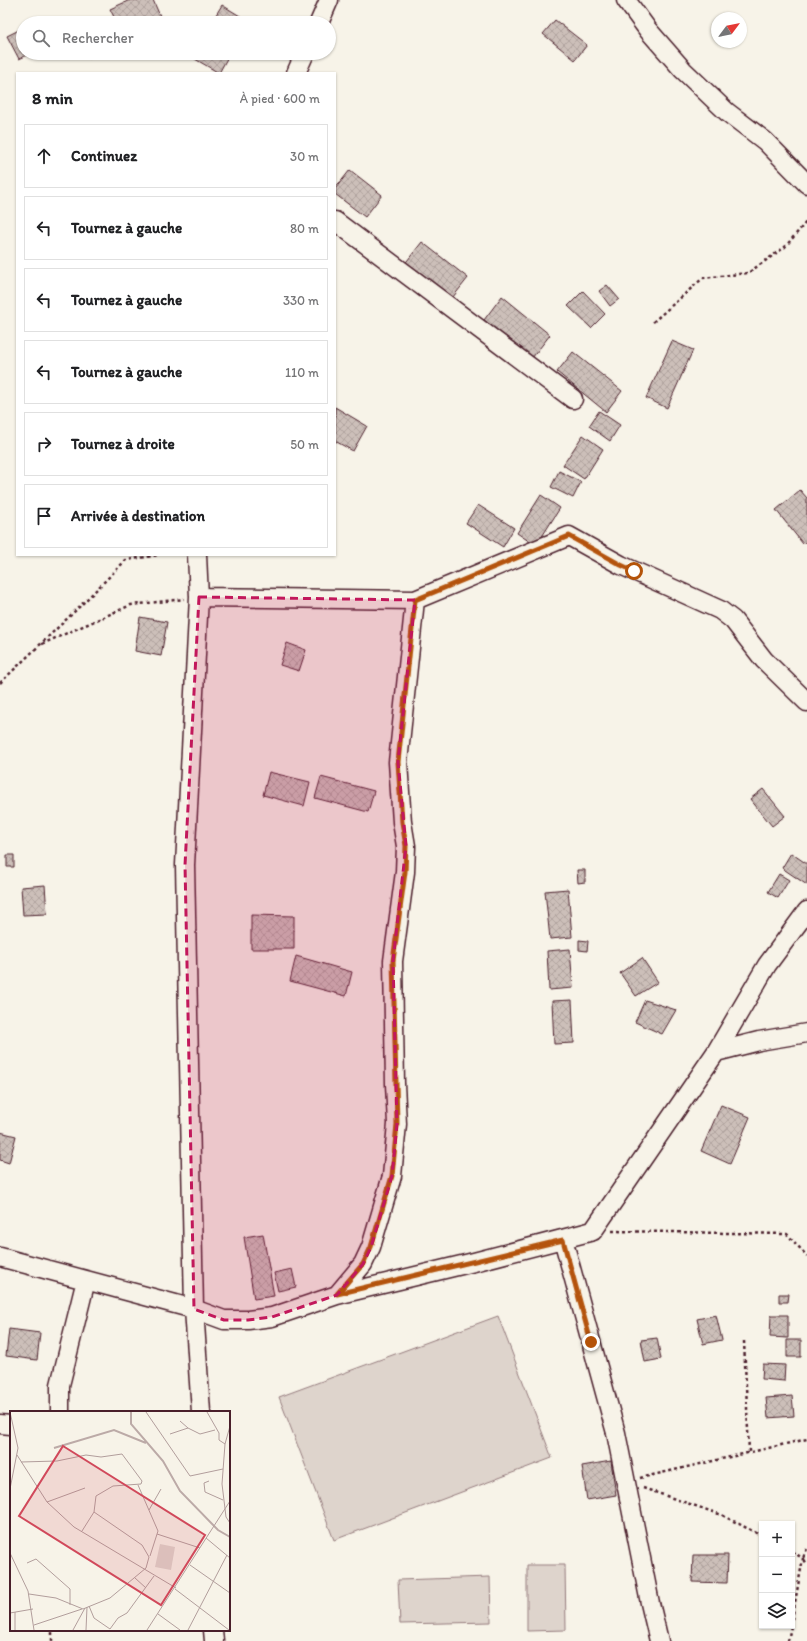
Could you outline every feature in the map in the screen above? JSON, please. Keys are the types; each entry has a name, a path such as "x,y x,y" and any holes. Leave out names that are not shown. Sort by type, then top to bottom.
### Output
{"street":[{"path":"322,16 329,0"},
{"path":"626,0 648,30 683,70 727,112 765,141 807,184"},
{"path":"296,72 302,60"},
{"path":"336,222 573,399"},
{"path":"199,597 415,600 569,536 621,565 700,599 720,610 733,620 764,660 807,702"},
{"path":"197,556 199,597 185,865 194,1309 200,1411"},
{"path":"337,1294 363,1264 371,1247 392,1176 397,1124 393,961 405,872 406,846 402,822 398,762 415,600"},
{"path":"0,1257 194,1309 224,1320 248,1320 272,1317 337,1294 563,1240 593,1231 716,1052 767,965 807,911"},
{"path":"716,1052 759,1041 807,1033"},
{"path":"563,1240 616,1433 659,1641"},
{"path":"60,1411 60,1385 86,1280"},
{"path":"0,1424 10,1425"},
{"path":"213,1631 214,1641"}],"path":[{"path":"653,322 703,278 748,273 785,247 807,221"},
{"path":"0,683 126,560 152,556"},
{"path":"40,645 131,606 199,597"},
{"path":"593,1231 787,1234 807,1256"},
{"path":"744,1341 749,1452"},
{"path":"625,1482 807,1439"},
{"path":"625,1482 722,1515 759,1534"},
{"path":"795,1602 803,1558 807,1549"},
{"path":"795,1554 803,1558 807,1564"},
{"path":"788,1641 790,1629"}],"highlighted area":[{"path":"199,597 415,600 398,762 406,846 393,961 397,1124 392,1176 371,1247 363,1264 337,1295 272,1317 248,1320 224,1320 194,1309 185,865"}],"shaded area":[{"path":"498,1316 552,1458 334,1540 279,1397"},
{"path":"527,1565 565,1565 566,1630 527,1631"},
{"path":"490,1577 491,1622 400,1624 398,1580"}],"building":[{"path":"130,0 153,0 160,16 114,16 110,9"},
{"path":"222,5 240,16 215,16"},
{"path":"555,20 587,45 575,60 543,34"},
{"path":"16,32 16,53 7,36"},
{"path":"197,60 226,60 220,72"},
{"path":"350,170 382,195 365,217 336,195 336,188"},
{"path":"422,242 468,278 449,302 403,266"},
{"path":"607,285 619,299 610,306 599,291"},
{"path":"583,291 605,314 591,328 568,306"},
{"path":"502,296 550,335 532,358 484,320"},
{"path":"672,341 693,350 667,408 646,398"},
{"path":"573,352 622,391 606,412 557,372"},
{"path":"336,408 367,426 353,451 336,442"},
{"path":"599,411 620,425 610,441 589,426"},
{"path":"583,435 603,449 584,479 563,465"},
{"path":"559,471 581,482 573,498 551,487"},
{"path":"800,490 807,498 807,540 803,544 776,510"},
{"path":"541,495 560,508 536,546 517,533"},
{"path":"478,505 514,528 503,547 466,523"},
{"path":"140,617 167,622 161,656 135,651"},
{"path":"287,643 306,650 299,671 280,665"},
{"path":"269,772 310,782 304,806 263,795"},
{"path":"321,777 374,791 368,812 315,798"},
{"path":"763,789 785,816 772,826 750,799"},
{"path":"791,853 807,864 807,885 782,868"},
{"path":"7,855 14,855 14,867 7,867"},
{"path":"577,870 585,870 585,882 578,883"},
{"path":"779,874 789,880 778,898 768,892"},
{"path":"45,885 47,914 23,915 21,887"},
{"path":"568,889 572,937 550,939 545,891"},
{"path":"251,915 294,916 294,949 251,949"},
{"path":"579,940 588,941 587,951 579,950"},
{"path":"570,949 573,988 549,990 547,951"},
{"path":"296,956 352,972 346,996 290,981"},
{"path":"642,958 658,982 636,996 620,973"},
{"path":"572,1000 574,1043 554,1044 552,1001"},
{"path":"645,1000 676,1010 662,1034 635,1022"},
{"path":"721,1105 750,1117 730,1164 701,1151"},
{"path":"0,1132 16,1136 9,1163 0,1160"},
{"path":"263,1234 274,1296 254,1299 244,1237"},
{"path":"292,1269 296,1287 278,1291 274,1273"},
{"path":"779,1294 789,1294 788,1302 779,1302"},
{"path":"716,1315 722,1340 703,1344 697,1319"},
{"path":"771,1315 788,1315 788,1338 770,1337"},
{"path":"9,1329 40,1333 37,1360 6,1356"},
{"path":"657,1338 661,1359 645,1362 641,1340"},
{"path":"787,1340 801,1340 801,1357 787,1357"},
{"path":"763,1364 785,1365 784,1381 762,1379"},
{"path":"792,1396 794,1416 768,1418 766,1398"},
{"path":"611,1461 616,1495 587,1500 582,1466"},
{"path":"693,1555 728,1555 727,1583 692,1582"}],"route":[{"path":"591,1342 563,1240 337,1294 363,1264 371,1247 392,1176 397,1124 393,961 405,872 406,846 402,822 398,762 415,600 569,536 634,571"}]}
